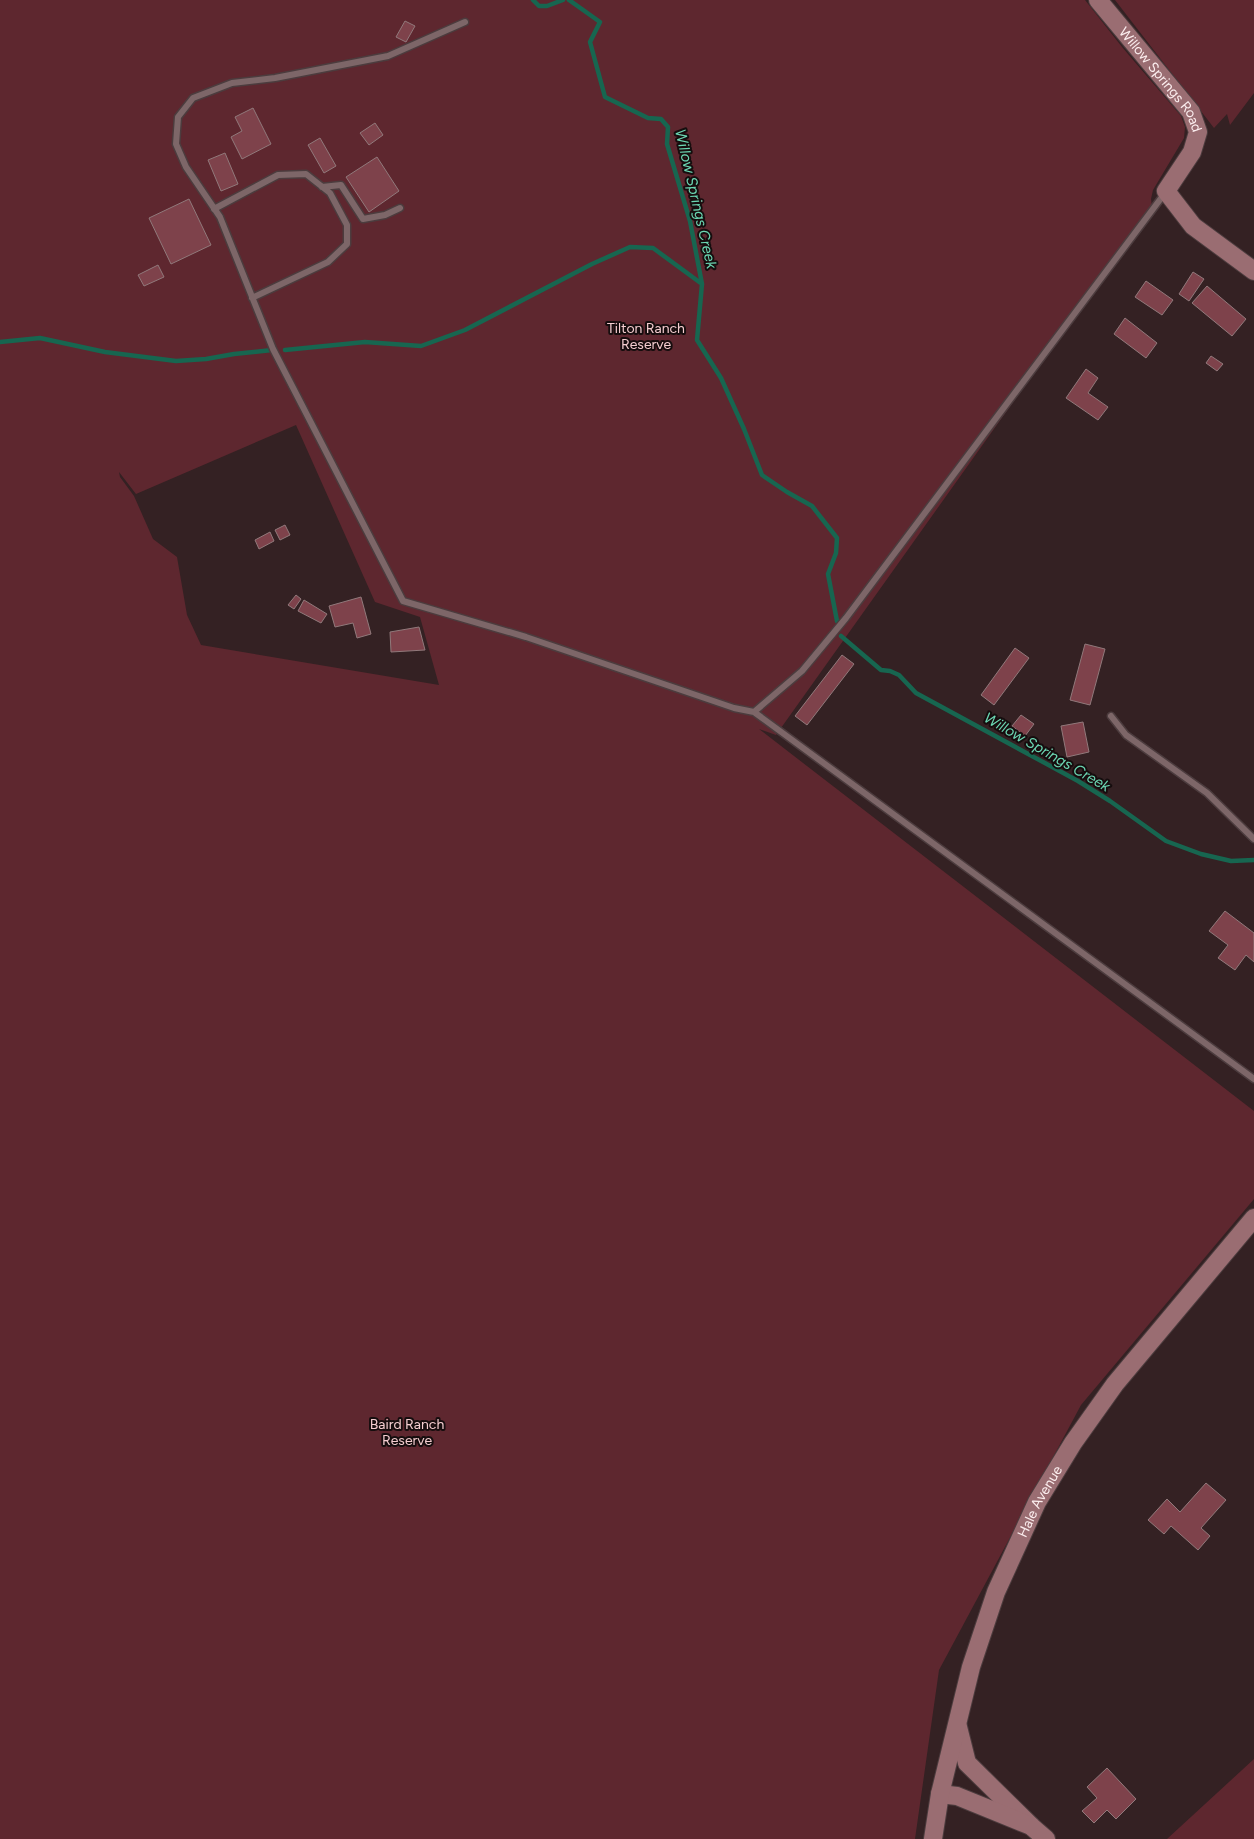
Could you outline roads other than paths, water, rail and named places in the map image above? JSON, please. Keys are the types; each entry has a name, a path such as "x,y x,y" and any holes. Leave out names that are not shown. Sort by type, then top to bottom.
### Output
{"main road":[{"name":"Willow Springs Road","path":"1098,0 1191,112 1198,132 1192,152 1166,191"},
{"path":"1166,191 1193,226 1254,271"},
{"name":"Hale Avenue","path":"932,1839 940,1794 971,1667 996,1592 1037,1502 1073,1443 1115,1384 1254,1218"},
{"path":"957,1724 967,1763 1046,1839"},
{"path":"940,1794 957,1796 1031,1826"}],"lane":[{"path":"466,22 388,56 275,78 232,83 194,98 178,117 176,144 186,167 220,217 273,349 403,602 526,638 734,708 754,712 1254,1079"},
{"path":"214,209 278,175 306,174 330,193 347,225 346,244 328,262 252,298"},
{"path":"322,187 341,185 363,218 385,214 400,208"},
{"path":"754,712 802,671 846,618 1166,191"},
{"path":"1111,716 1126,734 1207,793 1254,839"}],"waterway":[{"name":"Willow Springs Creek","path":"533,0 539,6 547,6 563,0"},
{"name":"Willow Springs Creek","path":"569,0 600,22 590,42 605,97 648,118 661,119 668,127 667,144 690,221 702,284 697,340 721,378 762,475 812,506 837,538 836,553 828,574 837,621"},
{"path":"285,350 365,342 421,346 465,330 592,264 630,247 653,248 702,284"},
{"path":"0,342 40,338 105,352 176,361 272,350"},
{"name":"Willow Springs Creek","path":"841,636 881,670 899,675 916,693 1078,781 1110,801 1166,841 1201,854 1231,861 1254,860"}],"park label":[{"name":"Tilton Ranch Reserve","path":"646,336"},
{"name":"Baird Ranch Reserve","path":"407,1432"}]}
